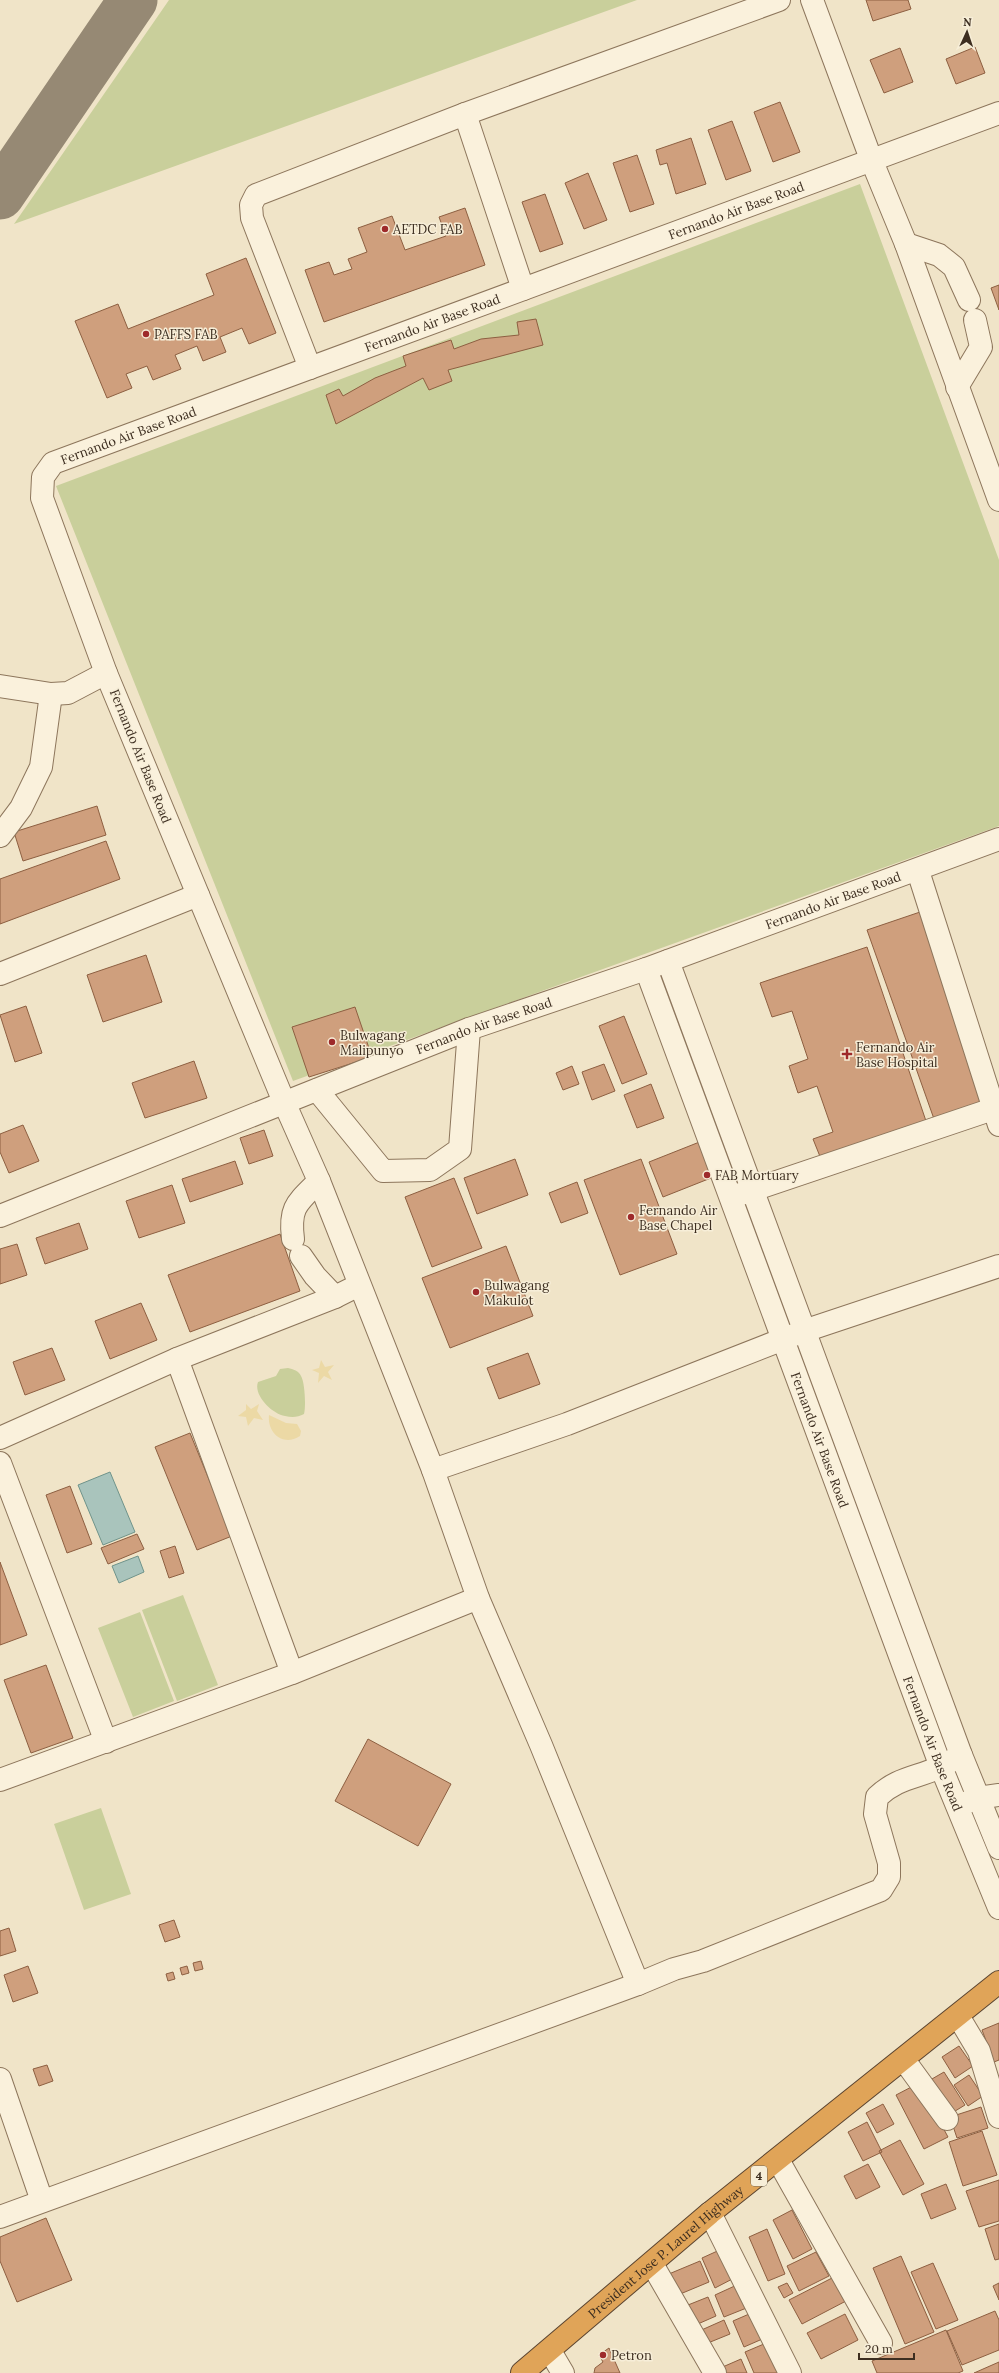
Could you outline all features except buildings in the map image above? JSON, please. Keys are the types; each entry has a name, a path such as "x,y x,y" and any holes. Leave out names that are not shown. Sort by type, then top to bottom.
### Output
{"highway":[{"name":"President Jose P. Laurel Highway","path":"522,2373 550,2351 710,2213 904,2060 999,1982"}],"street":[{"path":"310,368 252,218 251,205 256,195 465,114 779,0"},
{"path":"812,0 871,159 906,244 999,500"},
{"name":"Fernando Air Base Road","path":"999,113 871,159 53,463 43,477 42,498 106,673 284,1102 469,1029 646,969 918,871 999,840"},
{"path":"465,114 523,289"},
{"path":"906,244 939,255 954,267 972,310 981,347 957,387"},
{"path":"0,686 51,694 68,694 106,673"},
{"path":"0,836 21,808 41,767 51,694"},
{"path":"729,1198 752,1189 996,1117 918,871"},
{"path":"0,974 198,895"},
{"name":"Fernando Air Base Road","path":"668,961 901,1594 961,1755 996,1842"},
{"name":"Fernando Air Base Road","path":"646,969 729,1198 941,1767 973,1844 990,1865 999,1908"},
{"path":"317,1090 383,1171 430,1170 460,1149 469,1029"},
{"path":"672,1040 694,1032"},
{"path":"0,1216 284,1102 319,1181 433,1470 478,1598 541,1745 638,1984"},
{"path":"319,1181 298,1202 290,1219 297,1248 315,1276 335,1297"},
{"path":"433,1470 567,1424 804,1331 999,1266"},
{"path":"0,1438 177,1359 335,1297 359,1285"},
{"path":"177,1359 292,1673"},
{"path":"0,1463 106,1742"},
{"path":"866,1566 880,1569 889,1561"},
{"path":"878,1599 883,1591 888,1588 901,1594"},
{"path":"0,1780 292,1673 478,1598"},
{"path":"0,2217 638,1984 881,1890 889,1877 890,1863 875,1814 877,1797 895,1784 941,1767 961,1755"},
{"path":"957,1805 978,1798 999,1795"},
{"path":"973,1844 980,1839 996,1842"},
{"path":"958,2016 979,2051 999,2117"},
{"path":"904,2060 947,2119"},
{"path":"0,2079 42,2201"},
{"path":"778,2160 881,2343"},
{"path":"710,2213 790,2373"},
{"path":"652,2264 715,2373"},
{"path":"550,2351 563,2373"}],"green space":[{"path":"169,0 637,0 14,224"},
{"path":"860,184 999,560 999,826 293,1081 56,486"},
{"path":"288,1368 300,1374 304,1389 305,1411 304,1414 295,1417 288,1417 269,1408 258,1393 257,1387 258,1382 276,1376 280,1369"},
{"path":"183,1595 218,1685 177,1701 142,1610"},
{"path":"140,1612 174,1701 133,1717 98,1628"},
{"path":"101,1808 131,1894 84,1910 54,1824"}],"sand":[{"path":"321,1360 325,1367 334,1365 328,1372 332,1380 324,1376 318,1383 319,1373 312,1370 319,1368"},
{"path":"246,1404 251,1409 259,1404 257,1411 263,1420 254,1418 248,1426 246,1417 238,1416 246,1410"},
{"path":"269,1415 286,1423 297,1424 301,1431 300,1436 288,1440 277,1436 273,1432 269,1422"}],"water":[{"path":"110,1472 135,1532 103,1545 78,1485"},
{"path":"138,1556 144,1572 119,1583 112,1566"}],"taxiway":[{"path":"0,195 133,0"}],"place":[{"name":"AETDC FAB","path":"385,229"},
{"name":"PAFFS FAB","path":"146,334"},
{"name":"Bulwagang Malipunyo","path":"332,1042"},
{"name":"Fernando Air Base Hospital","path":"847,1054"},
{"name":"FAB Mortuary","path":"707,1175"},
{"name":"Fernando Air Base Chapel","path":"631,1217"},
{"name":"Bulwagang Makulot","path":"476,1292"},
{"name":"Petron","path":"603,2355"}]}
